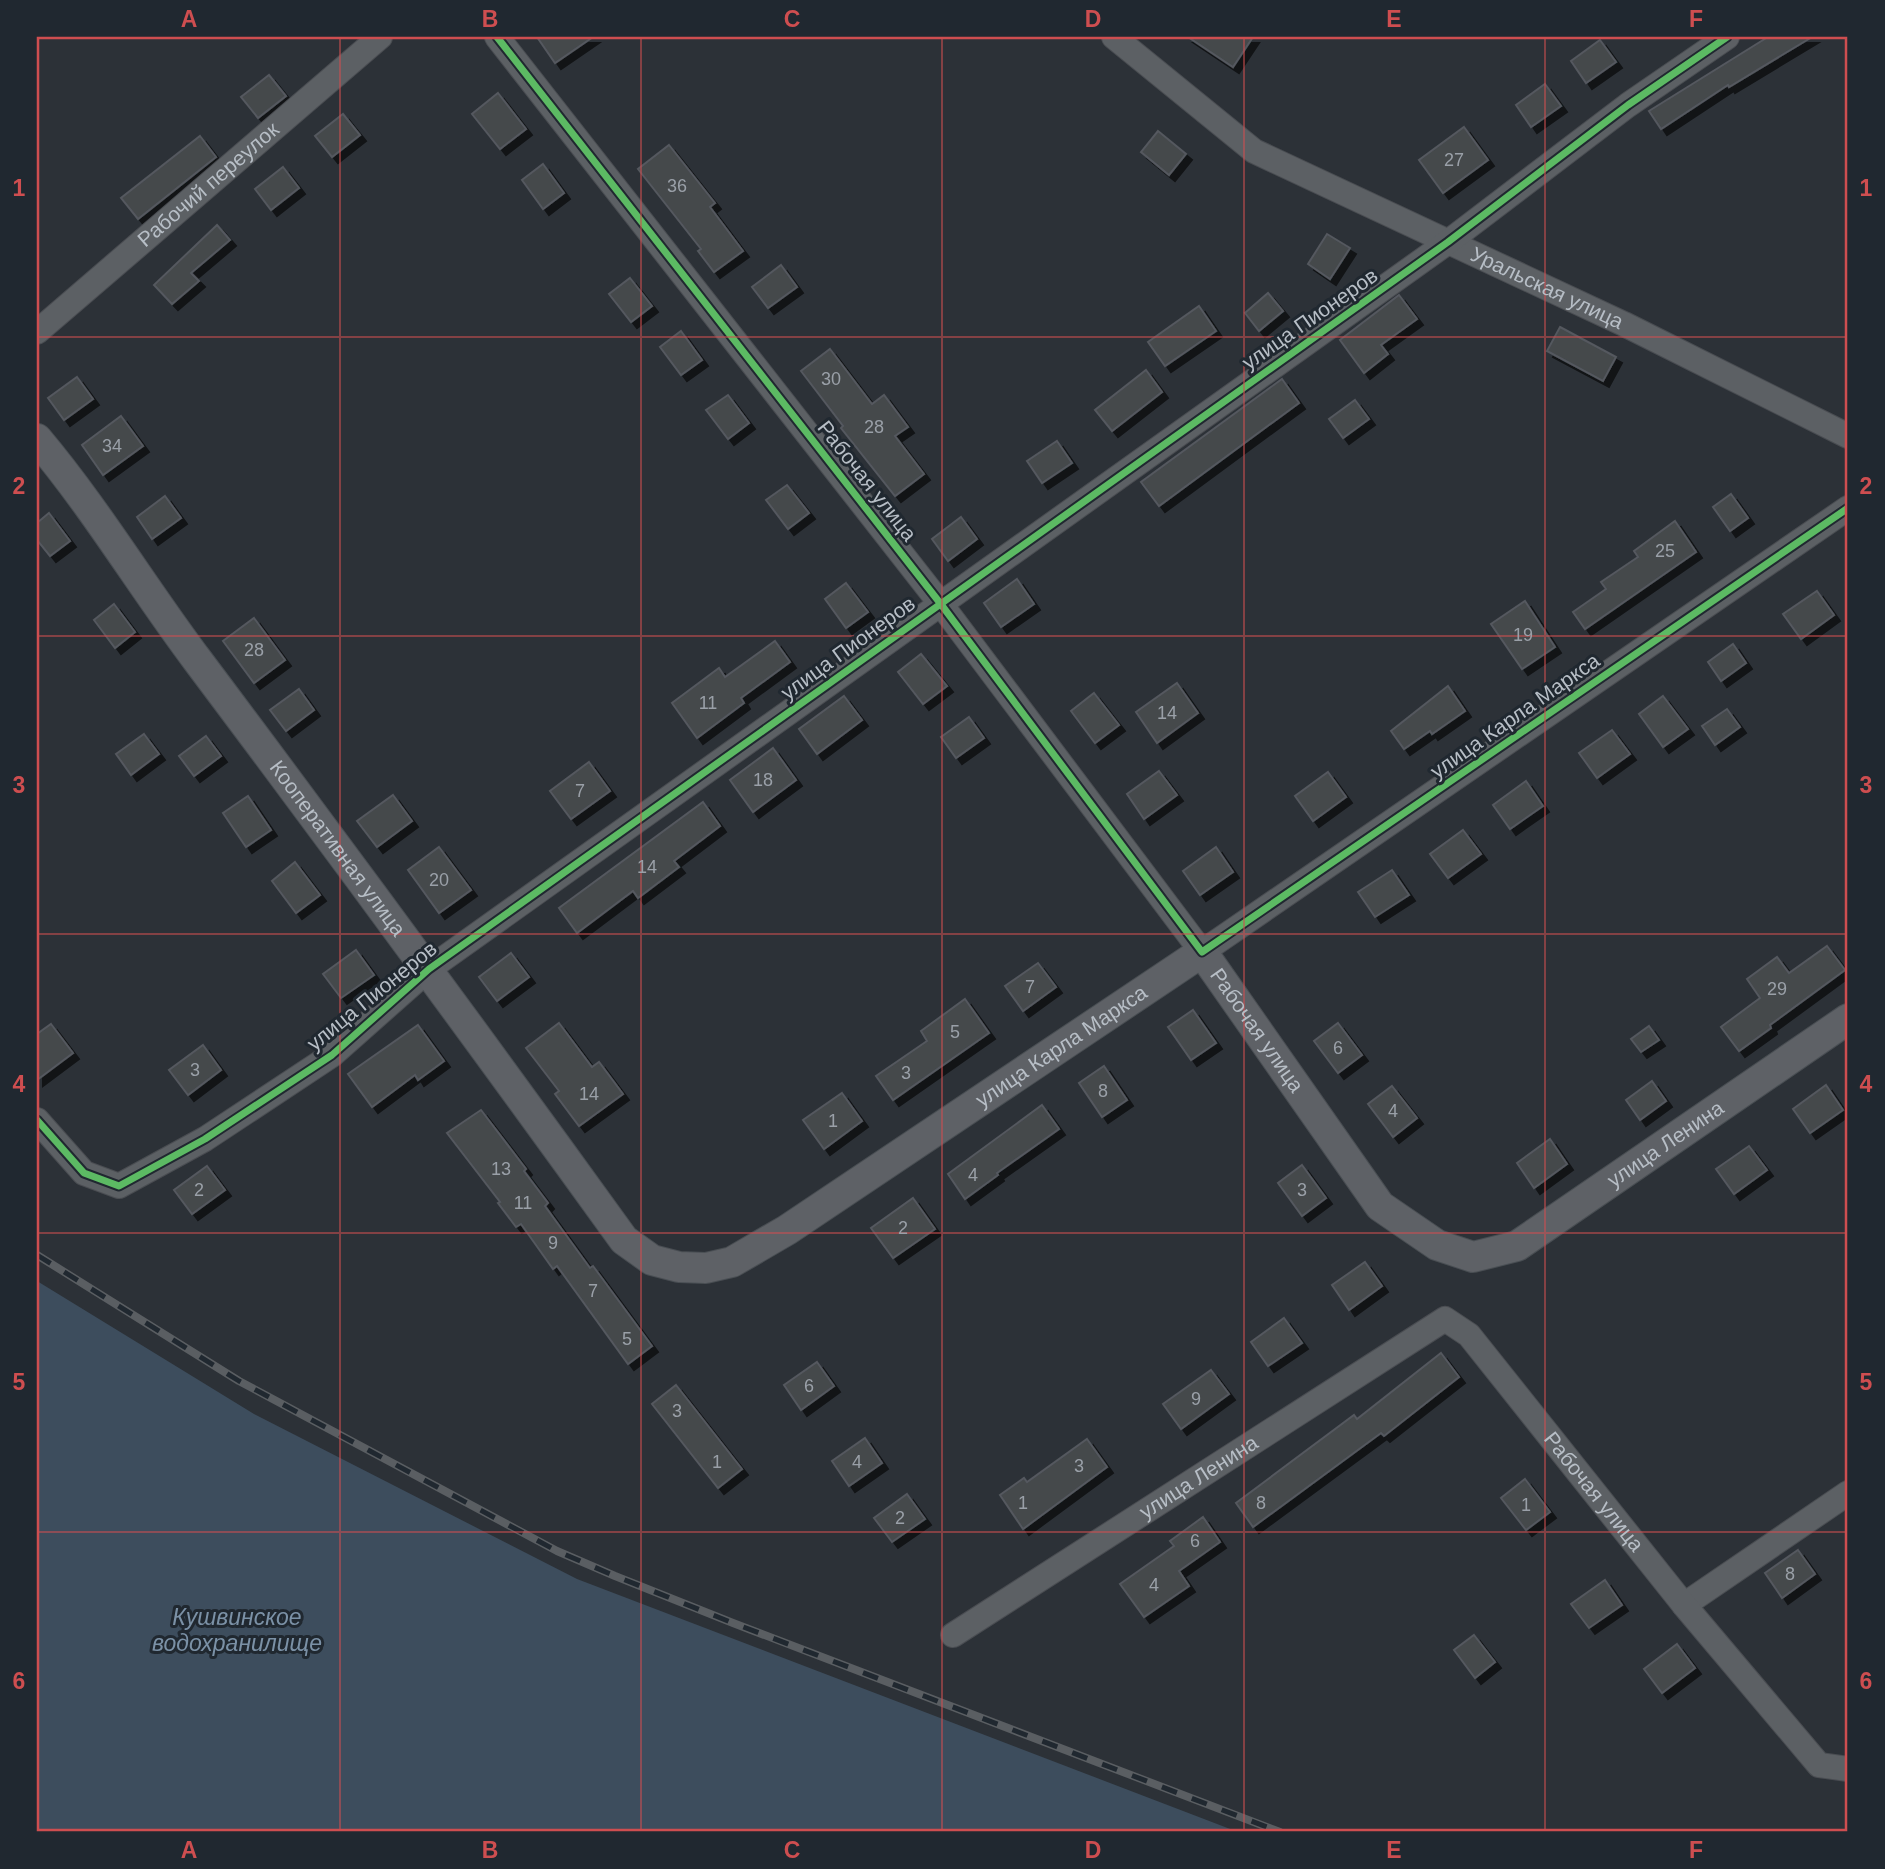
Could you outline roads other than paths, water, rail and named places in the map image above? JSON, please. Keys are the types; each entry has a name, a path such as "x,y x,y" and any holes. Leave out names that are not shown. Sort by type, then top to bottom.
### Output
{"main road":[{"name":"Кооперативная улица","path":"37,439 87,503 196,658 429,969 624,1240 652,1260 679,1267"},
{"name":"Рабочая улица","path":"1202,952 1380,1206 1437,1245"},
{"name":"улица Карла Маркса","path":"679,1267 706,1268 732,1262 787,1230 1202,952"},
{"name":"улица Ленина","path":"1437,1245 1473,1257 1517,1245 1848,1019"}],"street":[{"name":"Рабочий переулок","path":"37,332 380,37"},
{"name":"Рабочая улица","path":"497,37 940,603 1202,952"},
{"name":"Уральская улица","path":"1114,37 1254,151 1624,324 1848,436"},
{"name":"улица Пионеров","path":"37,1120 84,1173 119,1186 205,1139 332,1055 429,969 1448,242 1628,105 1727,37"},
{"name":"улица Карла Маркса","path":"1202,952 1848,508"},
{"name":"Рабочая улица","path":"1445,1319 1469,1335 1684,1605 1819,1765 1848,1769"},
{"name":"улица Ленина","path":"953,1635 1445,1319"},
{"path":"1684,1605 1848,1493"}],"water":[{"name":"Кушвинское водохранилище","path":"37,1281 254,1414 577,1579 1238,1832 37,1832"}],"railway":[{"path":"37,1255 239,1381 557,1551 733,1623 1280,1832"}]}
